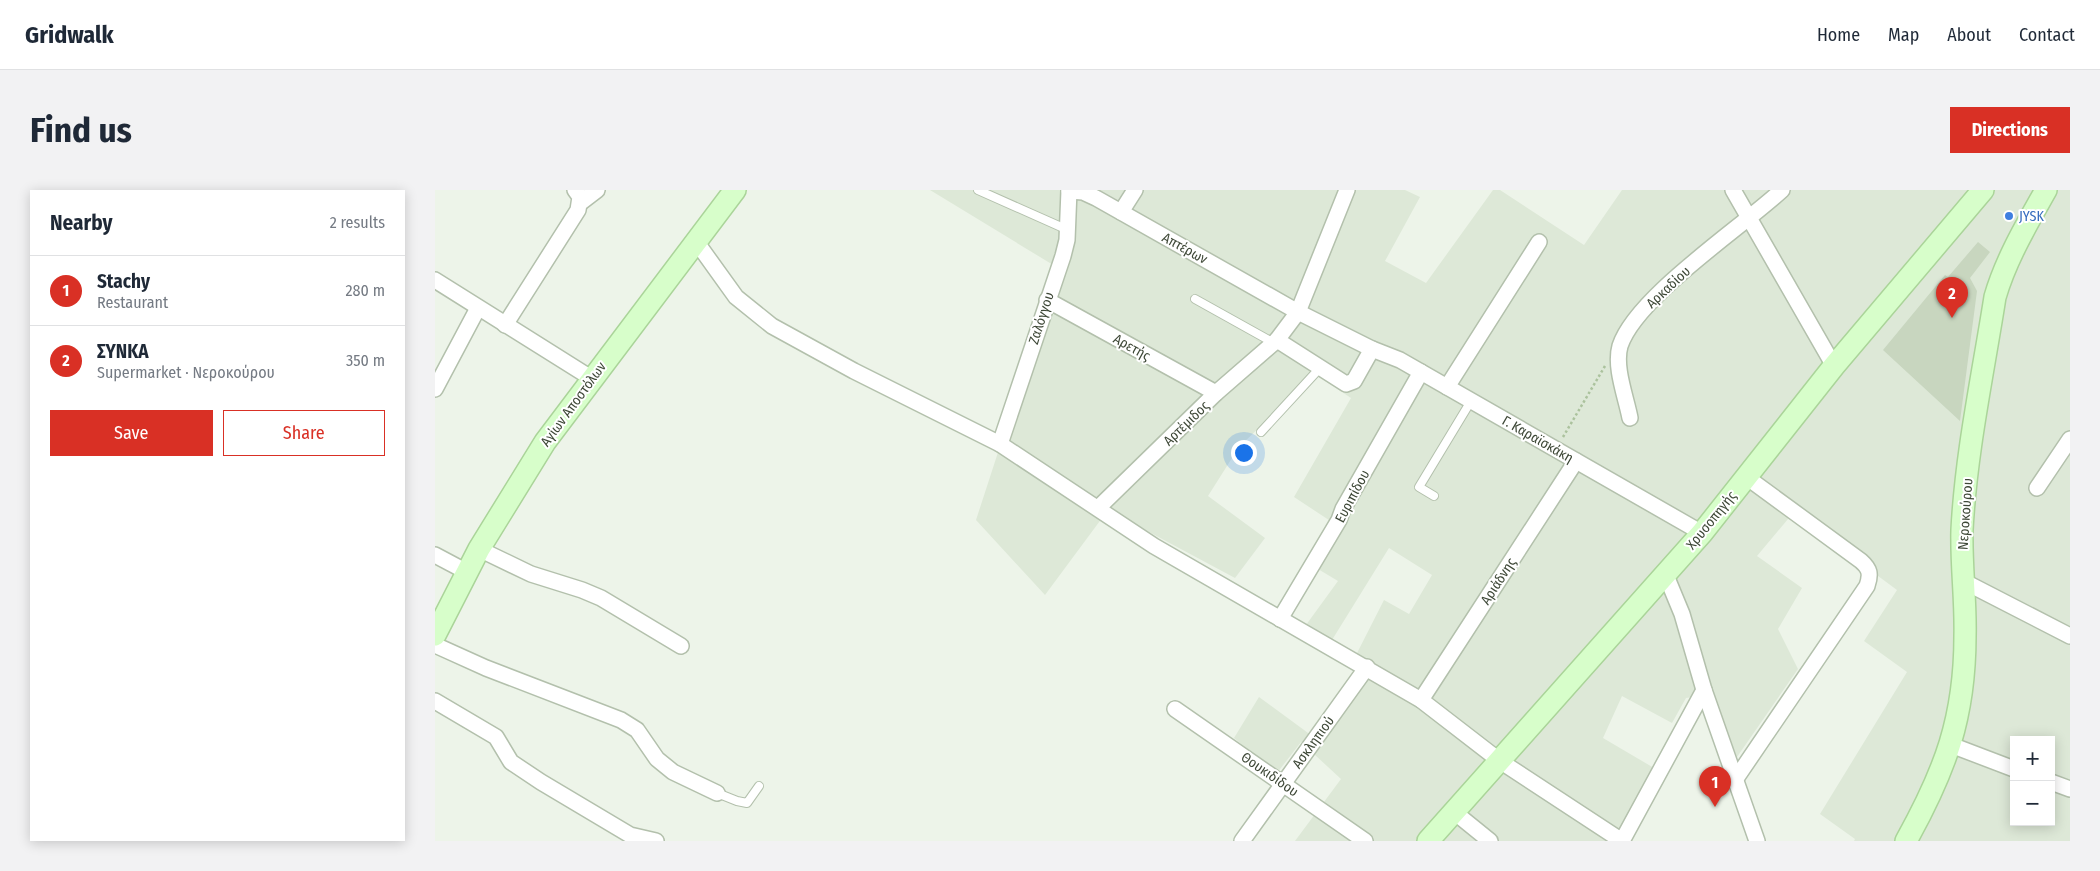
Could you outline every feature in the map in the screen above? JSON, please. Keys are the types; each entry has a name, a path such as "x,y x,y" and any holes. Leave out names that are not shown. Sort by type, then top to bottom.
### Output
{"street":[{"path":"505,325 578,210 578,196 597,190"},
{"name":"Αγίων Αποστόλων","path":"435,635 479,549 545,442 695,240 735,190"},
{"path":"1121,212 1135,190"},
{"path":"1347,190 1298,312 1275,342 1341,383 1351,383 1372,349"},
{"path":"1733,190 1834,366"},
{"name":"Αρκαδίου","path":"1630,418 1619,366 1620,347 1628,330 1640,314 1676,278 1749,220 1782,190"},
{"name":"Χρυσοπηγής","path":"1428,841 1702,533 1745,476 1834,366 1983,190"},
{"name":"Νεροκούρου","path":"1906,841 1939,778 1951,745 1964,673 1965,635 1962,530 1969,457 1995,297 2000,280 2019,239 2046,190"},
{"name":"Ζαλόγγου","path":"1000,444 1063,256 1067,230 1069,191"},
{"name":"Απτέρων","path":"1069,191 1083,192 1096,198 1298,312"},
{"path":"695,240 736,297 772,326 854,371 1000,444 1155,546 1367,667 1421,700 1500,761 1622,841 1704,690"},
{"path":"1447,387 1539,242"},
{"path":"435,280 591,378"},
{"name":"Αρετής","path":"1047,300 1217,393"},
{"path":"435,389 478,308"},
{"name":"Γ. Καραϊσκάκη","path":"1298,312 1372,349 1400,360 1702,533"},
{"name":"Αρτέμιδος","path":"1098,508 1217,393 1275,342"},
{"name":"Ευριπίδου","path":"1280,619 1339,520 1343,509 1421,372"},
{"path":"2037,488 2070,439"},
{"name":"Αριάδνης","path":"1421,700 1576,461"},
{"path":"1735,780 1867,586 1870,577 1869,568 1861,561 1745,476"},
{"path":"479,549 531,574 601,598 681,646"},
{"path":"435,555 467,572"},
{"path":"1665,574 1682,614 1704,690 1757,841"},
{"path":"1963,581 2070,636"},
{"path":"435,645 486,668 621,720 637,730 657,758 673,772 717,793"},
{"name":"Ασκληπιού","path":"1243,841 1367,667"},
{"path":"435,701 496,737 511,762 541,782 630,835 656,841"},
{"name":"Θουκιδίδου","path":"1175,709 1365,841"},
{"path":"1951,745 2010,767"},
{"path":"2055,783 2070,789"},
{"path":"1453,811 1490,841"}],"lane":[{"path":"979,190 1067,230"},
{"path":"1195,299 1275,342"},
{"path":"1261,432 1319,369"},
{"path":"1434,496 1419,487 1471,401"},
{"path":"717,793 737,802 747,803 759,786"}],"path":[{"path":"1556,450 1599,374 1620,347"}],"shaded area":[{"path":"930,190 1405,190 1420,197 1385,261 1426,283 1493,190 1500,190 1584,245 1622,190 2070,190 2070,841 1854,841 1855,839 1820,814 1907,672 1864,641 1897,590 1793,513 1757,556 1802,588 1778,629 1798,669 1737,757 1712,694 1686,698 1672,723 1622,696 1603,738 1654,768 1621,841 1295,841 1341,779 1301,742 1277,773 1234,738 1259,697 1319,741 1370,670 1354,659 1384,600 1409,614 1432,575 1389,548 1332,640 1306,625 1338,581 1313,566 1338,526 1294,497 1351,398 1315,374 1239,447 1208,496 1265,538 1235,578 1108,510 1045,595 976,520 1003,437 1063,271"}],"building":[{"path":"1978,242 1990,252 1970,278 1977,291 1960,421 1883,350 1945,275 1948,277"}],"place":[{"name":"JYSK","path":"2009,216"},
{"name":"ΣΥΝΚΑ","path":"1952,318"},
{"name":"Stachy","path":"1715,807"}]}
